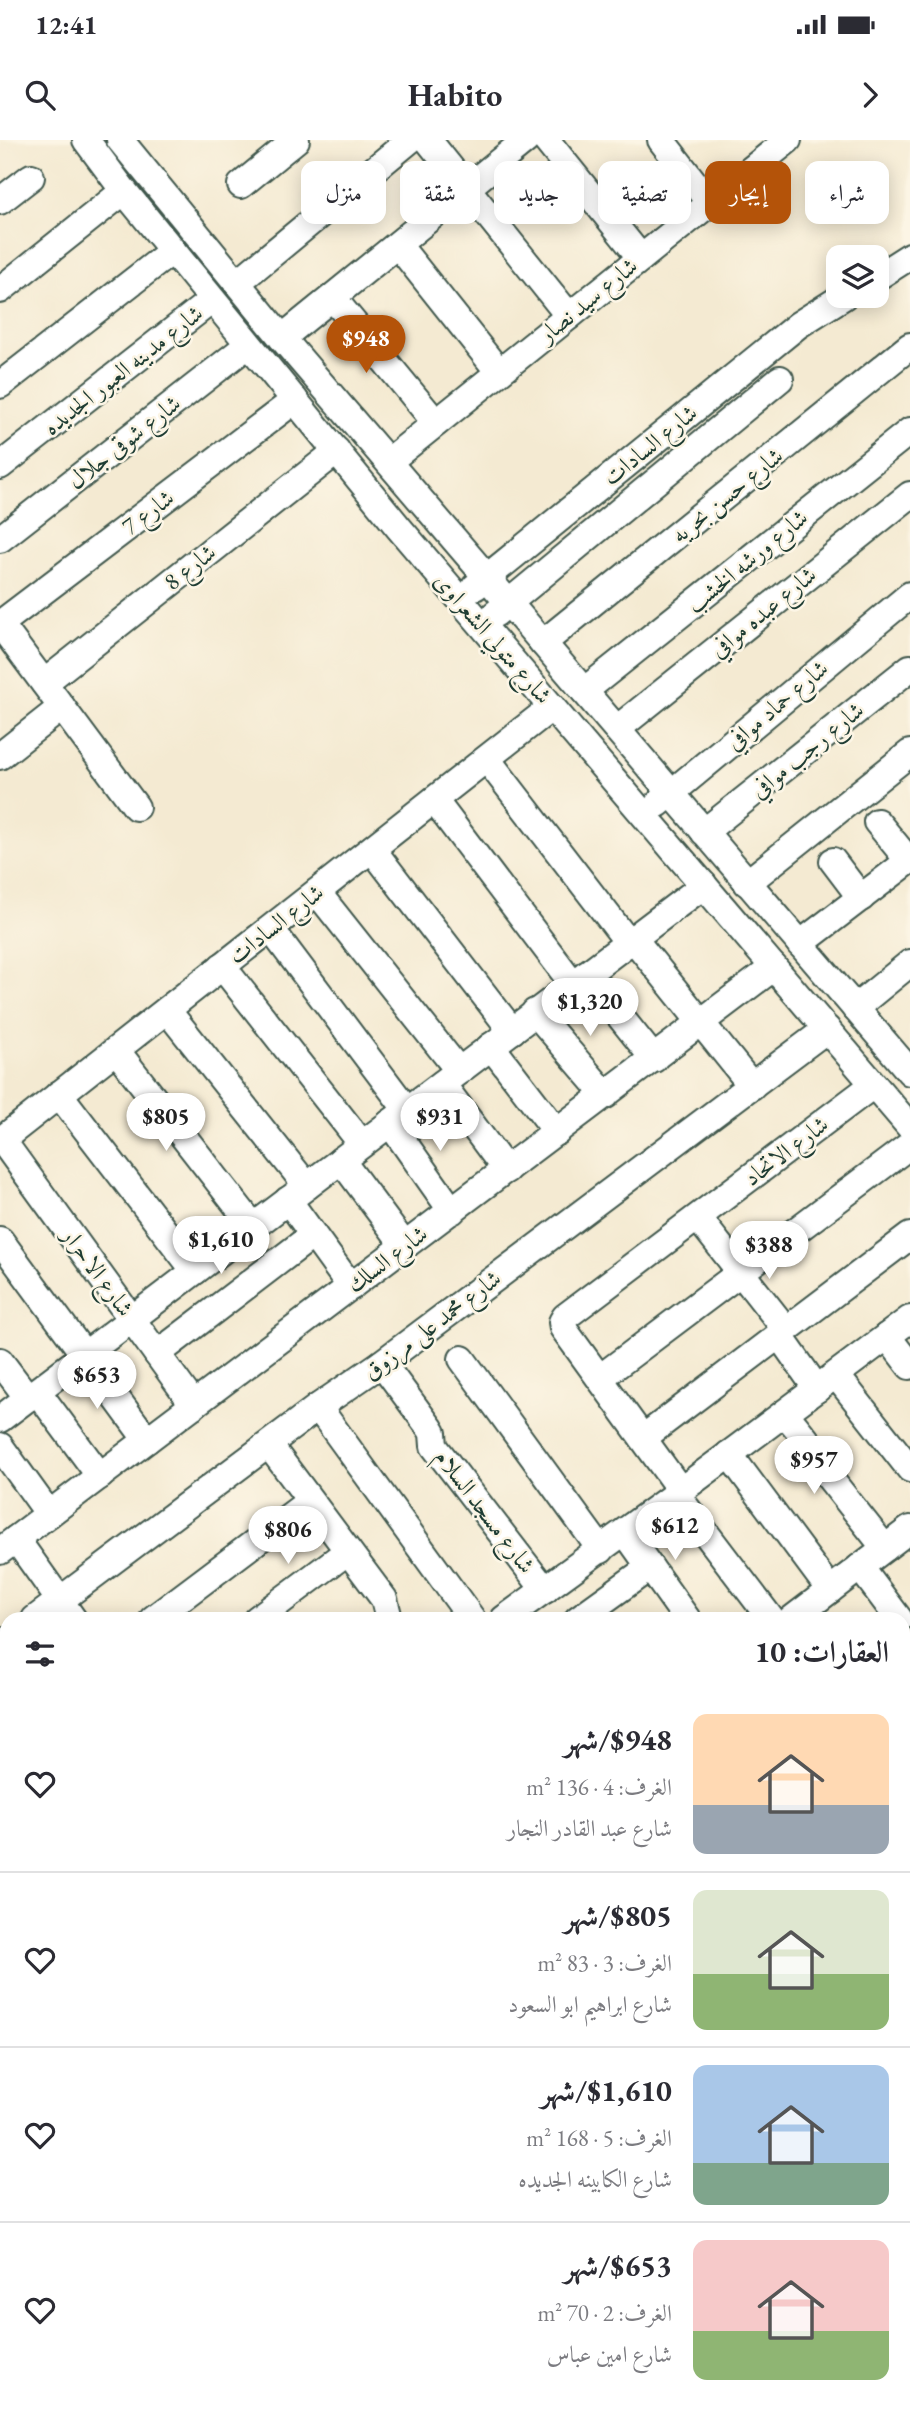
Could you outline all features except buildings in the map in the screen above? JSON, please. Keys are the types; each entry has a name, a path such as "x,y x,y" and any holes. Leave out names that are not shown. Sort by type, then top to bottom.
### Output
{"street":[{"name":"شارع متولي الشعراوى","path":"86,140 172,251 399,528 910,1127"},
{"name":"شارع متولي الشعراوى","path":"120,140 282,338 747,883 855,1007 906,1060"},
{"path":"242,185 296,140"},
{"path":"230,322 245,293 410,140"},
{"path":"428,140 445,161"},
{"path":"480,177 526,140"},
{"path":"546,140 641,258"},
{"path":"661,140 705,197"},
{"name":"شارع سيد نصار","path":"759,161 781,142"},
{"path":"0,201 31,177"},
{"path":"0,290 124,191"},
{"path":"480,204 569,316"},
{"name":"شارع سيد نصار","path":"389,461 705,207"},
{"path":"282,338 423,224"},
{"path":"398,245 499,372"},
{"path":"0,385 172,251"},
{"path":"889,269 910,256"},
{"path":"333,298 436,423"},
{"name":"شارع مدينه العبور الجديده","path":"0,466 212,300"},
{"name":"شارع السادات","path":"459,599 798,325 826,307"},
{"name":"شارع شوقى جلال","path":"0,539 248,345"},
{"name":"شارع حسن بحريه","path":"543,643 910,346"},
{"path":"482,625 780,379"},
{"name":"شارع 7","path":"0,624 295,400"},
{"name":"شارع ورشه الخشب","path":"584,691 910,431"},
{"name":"شارع 8","path":"44,683 337,451"},
{"name":"شارع عبده موافي","path":"617,729 910,495"},
{"path":"399,528 426,505"},
{"name":"شارع حماد موافي","path":"645,815 910,595"},
{"path":"0,624 9,656 44,683 136,807"},
{"name":"شارع رجب موافي","path":"704,832 910,668"},
{"path":"0,756 62,707"},
{"name":"شارع السادات","path":"1,1140 552,707"},
{"path":"747,883 910,753"},
{"path":"487,759 752,1086"},
{"path":"434,800 579,979 654,1059"},
{"path":"800,944 910,861 877,822"},
{"path":"372,849 501,1038 557,1132"},
{"path":"832,861 861,898"},
{"path":"0,1419 704,885"},
{"path":"317,892 450,1077 506,1170"},
{"path":"271,929 398,1116 452,1211"},
{"path":"855,1007 910,963"},
{"path":"222,966 351,1152 405,1246"},
{"name":"شارع السلك","path":"5,1546 774,967"},
{"path":"167,1010 298,1193 313,1235 351,1287"},
{"path":"535,1013 606,1095"},
{"name":"شارع محمد على مرزوق","path":"66,1609 269,1445 827,1029"},
{"path":"116,1050 253,1226"},
{"name":"شارع الاتحاد","path":"600,1378 563,1328 565,1317 873,1084"},
{"path":"59,1094 195,1271"},
{"name":"شارع الاحرار","path":"1,1140 194,1405"},
{"path":"766,1612 600,1378 910,1145"},
{"path":"698,1218 741,1272 782,1333 910,1469"},
{"path":"157,1354 313,1235"},
{"path":"643,1438 910,1236"},
{"path":"0,1240 147,1440"},
{"path":"514,1612 910,1319"},
{"path":"887,1336 910,1366"},
{"path":"462,1359 601,1550"},
{"path":"0,1361 32,1394 100,1476"},
{"name":"شارع مسجد السلام","path":"382,1363 430,1427 434,1446 545,1590"},
{"path":"318,1408 467,1612"},
{"path":"785,1413 817,1453 820,1466 885,1548"},
{"path":"269,1445 384,1599 382,1612"},
{"path":"0,1446 49,1514"},
{"path":"729,1454 830,1590"},
{"path":"162,1612 310,1501"},
{"path":"801,1612 910,1529"},
{"path":"625,1532 682,1612"},
{"path":"5,1546 66,1609"},
{"path":"266,1612 348,1551"},
{"path":"592,1612 650,1567"},
{"path":"860,1567 894,1612"}]}
